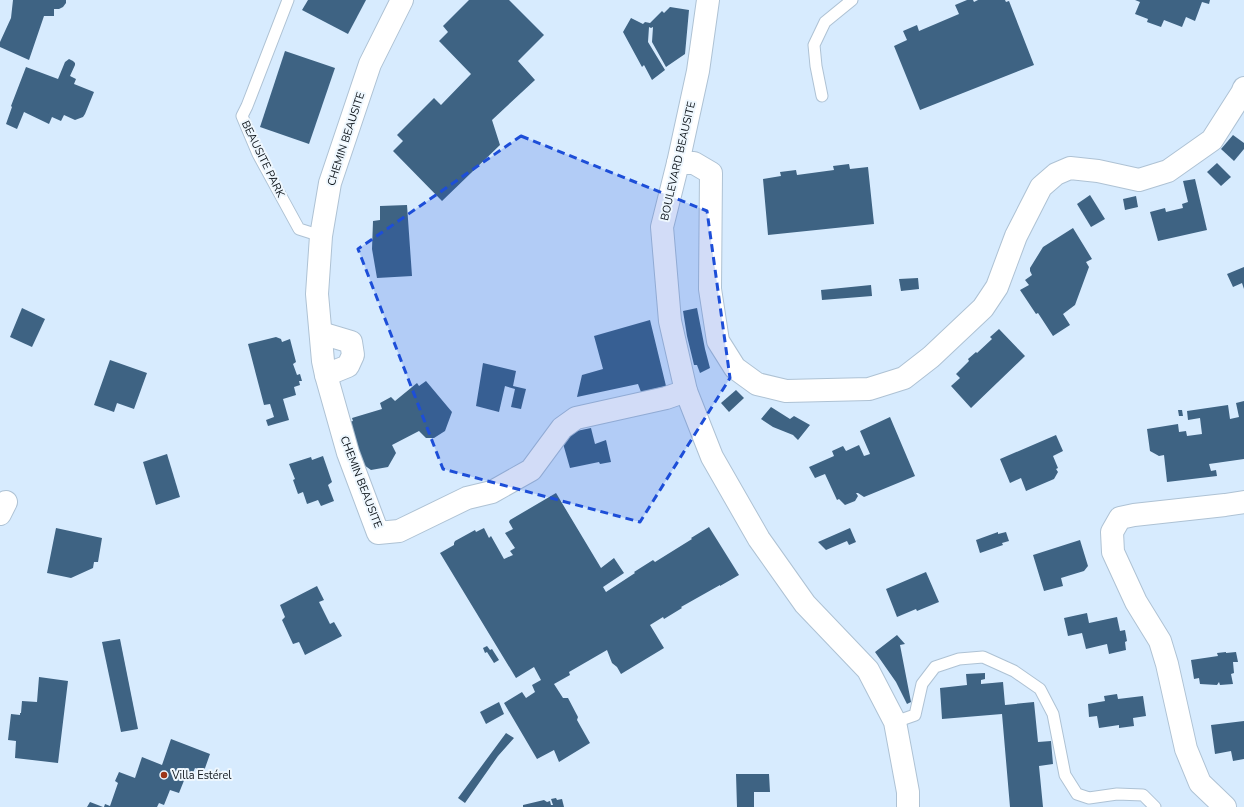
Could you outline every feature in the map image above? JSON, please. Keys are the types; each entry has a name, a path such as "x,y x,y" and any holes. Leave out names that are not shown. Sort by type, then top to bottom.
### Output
{"street":[{"name":"CHEMIN BEAUSITE","path":"402,0 370,64 330,183 321,236 317,294 323,361 326,375 348,453 378,533 399,531 467,498 492,492 531,470 562,428 576,418 666,398 686,391"},
{"name":"BOULEVARD BEAUSITE","path":"708,0 698,72 662,227 670,321 686,391 712,457 759,539 805,604 868,670 895,722 908,792 908,807"},
{"path":"678,163 694,163 711,173 710,289 718,340 735,368 757,384 786,391 869,389 904,378 931,357 982,308 997,287 1016,236 1041,187 1056,174 1070,168 1098,171 1139,180 1168,171 1212,140 1244,88"},
{"path":"321,333 351,342 353,355 348,366 326,375"},
{"path":"1225,807 1200,783 1186,749 1167,664 1160,641 1136,602 1113,552 1112,532 1120,518 1244,502"}],"lane":[{"name":"BEAUSITE PARK","path":"288,0 242,116 258,154 299,229 321,236"},
{"path":"822,96 816,66 814,45 825,22 852,0"},
{"path":"895,722 915,715 922,684 934,667 959,659 983,657 1014,671 1040,689 1053,714 1065,775 1076,794 1089,798 1117,794 1142,794 1155,807"}],"highlighted area":[{"path":"521,136 707,211 730,378 640,522 443,469 358,249"}],"building":[{"path":"13,0 66,0 63,7 54,9 54,16 44,16 29,60 0,47 0,42 11,18"},
{"path":"308,0 366,0 348,34 302,10"},
{"path":"469,0 509,0 544,35 518,61 535,80 492,120 500,145 442,201 393,151 403,141 397,135 434,98 441,105 471,74 439,41 448,32 443,26"},
{"path":"967,0 973,0 974,2 978,0 1009,1 1034,65 920,110 894,46 907,40 903,31 917,25 919,31 959,14 955,5"},
{"path":"1135,0 1210,0 1209,4 1202,2 1195,21 1186,17 1182,27 1164,20 1161,27 1147,22 1148,19 1135,14 1140,2"},
{"path":"670,7 689,10 685,54 666,67 652,42 653,27 649,27 648,42 665,70 652,80 644,65 642,67 623,32 631,18 643,24 645,22 650,23 662,11 664,13"},
{"path":"285,51 335,68 309,144 260,127"},
{"path":"69,59 75,63 70,76 76,79 74,84 94,92 83,117 75,120 64,115 61,121 52,117 49,124 24,112 17,129 6,124 12,107 11,106 26,67 58,79 65,62"},
{"path":"1233,135 1244,143 1244,149 1234,161 1221,149"},
{"path":"1217,163 1231,177 1221,186 1207,172"},
{"path":"849,164 850,169 868,167 874,224 768,235 763,179 781,176 780,172 796,170 797,175 834,170 833,166"},
{"path":"1195,179 1207,230 1158,241 1150,212 1165,208 1166,212 1183,208 1182,204 1188,202 1183,181"},
{"path":"1090,195 1105,219 1091,227 1077,204"},
{"path":"1136,196 1138,207 1125,210 1123,199"},
{"path":"407,205 412,276 377,278 372,249 373,221 380,220 380,206"},
{"path":"1073,228 1092,259 1086,262 1089,267 1075,305 1063,314 1070,325 1053,336 1038,313 1036,314 1020,290 1029,285 1025,280 1032,275 1030,268 1043,247"},
{"path":"1244,267 1244,289 1242,283 1233,287 1227,274"},
{"path":"918,278 919,289 901,291 899,279"},
{"path":"871,285 872,296 822,300 821,290"},
{"path":"22,308 45,319 32,347 10,337"},
{"path":"697,308 710,368 700,373 697,365 694,365 683,311"},
{"path":"650,320 666,386 641,392 638,384 577,397 582,375 603,369 594,336"},
{"path":"999,329 1025,356 971,408 951,386 960,378 956,374 969,361 968,359 992,339 990,337"},
{"path":"276,337 281,339 282,342 290,339 296,362 293,364 297,375 300,374 302,381 299,381 300,385 294,387 296,395 283,399 289,420 268,426 266,420 274,417 270,404 264,405 248,344"},
{"path":"110,360 147,373 134,409 117,403 114,412 94,405"},
{"path":"483,363 516,371 513,386 526,389 521,409 511,407 515,389 505,386 499,412 476,406"},
{"path":"426,381 452,412 445,431 434,438 426,438 419,431 392,445 396,453 388,467 371,470 357,460 344,423 353,421 352,418 382,409 380,403 391,397 395,401 417,383 419,386"},
{"path":"736,390 744,398 729,412 721,403"},
{"path":"1244,401 1244,459 1209,464 1211,471 1216,470 1217,476 1167,482 1164,455 1159,456 1150,451 1147,429 1178,424 1179,432 1186,431 1187,436 1202,434 1200,418 1188,420 1187,411 1228,405 1230,419 1239,417 1236,403"},
{"path":"771,407 790,419 794,416 810,425 798,440 793,435 773,427 761,419"},
{"path":"1178,410 1182,410 1183,416 1179,416"},
{"path":"890,417 915,476 864,497 856,493 858,496 855,501 845,505 839,499 837,500 825,474 815,478 809,467 834,456 832,451 843,446 846,451 859,445 864,456 870,454 860,431"},
{"path":"591,428 595,444 606,440 611,462 600,464 599,462 570,468 562,440 567,433"},
{"path":"1056,435 1063,451 1053,456 1058,468 1056,469 1058,472 1054,479 1026,491 1021,478 1010,483 1000,459"},
{"path":"167,454 180,497 156,505 143,462"},
{"path":"323,456 332,482 328,485 334,501 321,506 318,500 307,504 303,492 298,494 293,480 295,479 289,464 311,457 312,460"},
{"path":"556,493 601,568 614,558 624,573 603,587 606,592 653,560 655,562 709,527 739,575 681,607 682,608 664,619 663,617 650,625 664,648 621,674 617,667 612,663 607,650 569,672 570,675 554,684 563,698 568,698 578,717 577,720 590,743 559,762 554,750 537,759 504,703 522,692 526,698 535,692 532,685 541,680 534,667 516,678 440,553 454,545 455,541 475,530 476,532 484,528 489,538 491,536 504,559 513,555 510,551 515,548 505,533 513,529 509,522 510,520"},
{"path":"56,528 102,538 98,562 94,562 93,568 71,578 47,573"},
{"path":"850,528 856,542 849,545 847,541 826,550 818,542"},
{"path":"998,532 998,534 1006,532 1009,541 1002,543 1003,545 980,553 976,540"},
{"path":"1080,540 1088,566 1084,571 1061,578 1063,586 1044,591 1033,555"},
{"path":"926,572 939,602 897,617 886,589"},
{"path":"317,586 324,600 319,602 330,624 334,622 342,636 305,655 299,642 293,644 282,620 285,617 280,605"},
{"path":"1087,613 1089,623 1117,617 1120,631 1125,630 1127,641 1125,642 1126,650 1109,654 1107,644 1086,649 1082,633 1068,636 1064,618"},
{"path":"897,635 905,644 900,645 911,702 907,704 896,682 875,652"},
{"path":"120,639 138,729 121,732 102,642"},
{"path":"487,646 490,650 492,649 499,660 494,663 487,652 485,653 483,648"},
{"path":"1236,652 1238,662 1233,662 1234,673 1231,674 1233,684 1220,685 1219,682 1217,685 1200,684 1199,678 1194,679 1191,660 1218,656 1217,653"},
{"path":"985,673 985,679 981,680 981,684 1003,682 1005,705 1034,702 1038,742 1051,741 1053,764 1039,766 1043,807 1010,807 1002,714 942,719 940,688 967,685 966,674"},
{"path":"39,677 68,681 58,763 15,758 16,741 8,740 11,714 20,715 22,701 37,702"},
{"path":"1117,694 1118,699 1143,696 1146,716 1133,718 1134,726 1119,728 1119,725 1099,728 1097,716 1089,717 1088,704 1105,701 1104,696"},
{"path":"499,702 504,714 486,724 480,712"},
{"path":"1244,721 1244,759 1233,761 1231,751 1215,754 1211,725"},
{"path":"506,733 514,738 498,756 465,803 458,798"},
{"name":"Villa Estérel","path":"171,739 210,754 204,771 195,768 190,780 185,778 179,793 170,790 164,805 159,803 157,807 104,807 105,804 110,806 118,783 115,781 119,772 135,778 142,757 162,765"},
{"path":"736,774 769,774 770,792 754,792 754,807 737,807"},
{"path":"556,798 557,800 562,799 564,807 523,807 523,805 544,800 547,802 550,801 551,805 553,805 551,799"},
{"path":"90,802 103,807 87,807"}],"place":[{"name":"Villa Estérel","path":"164,775"}]}
